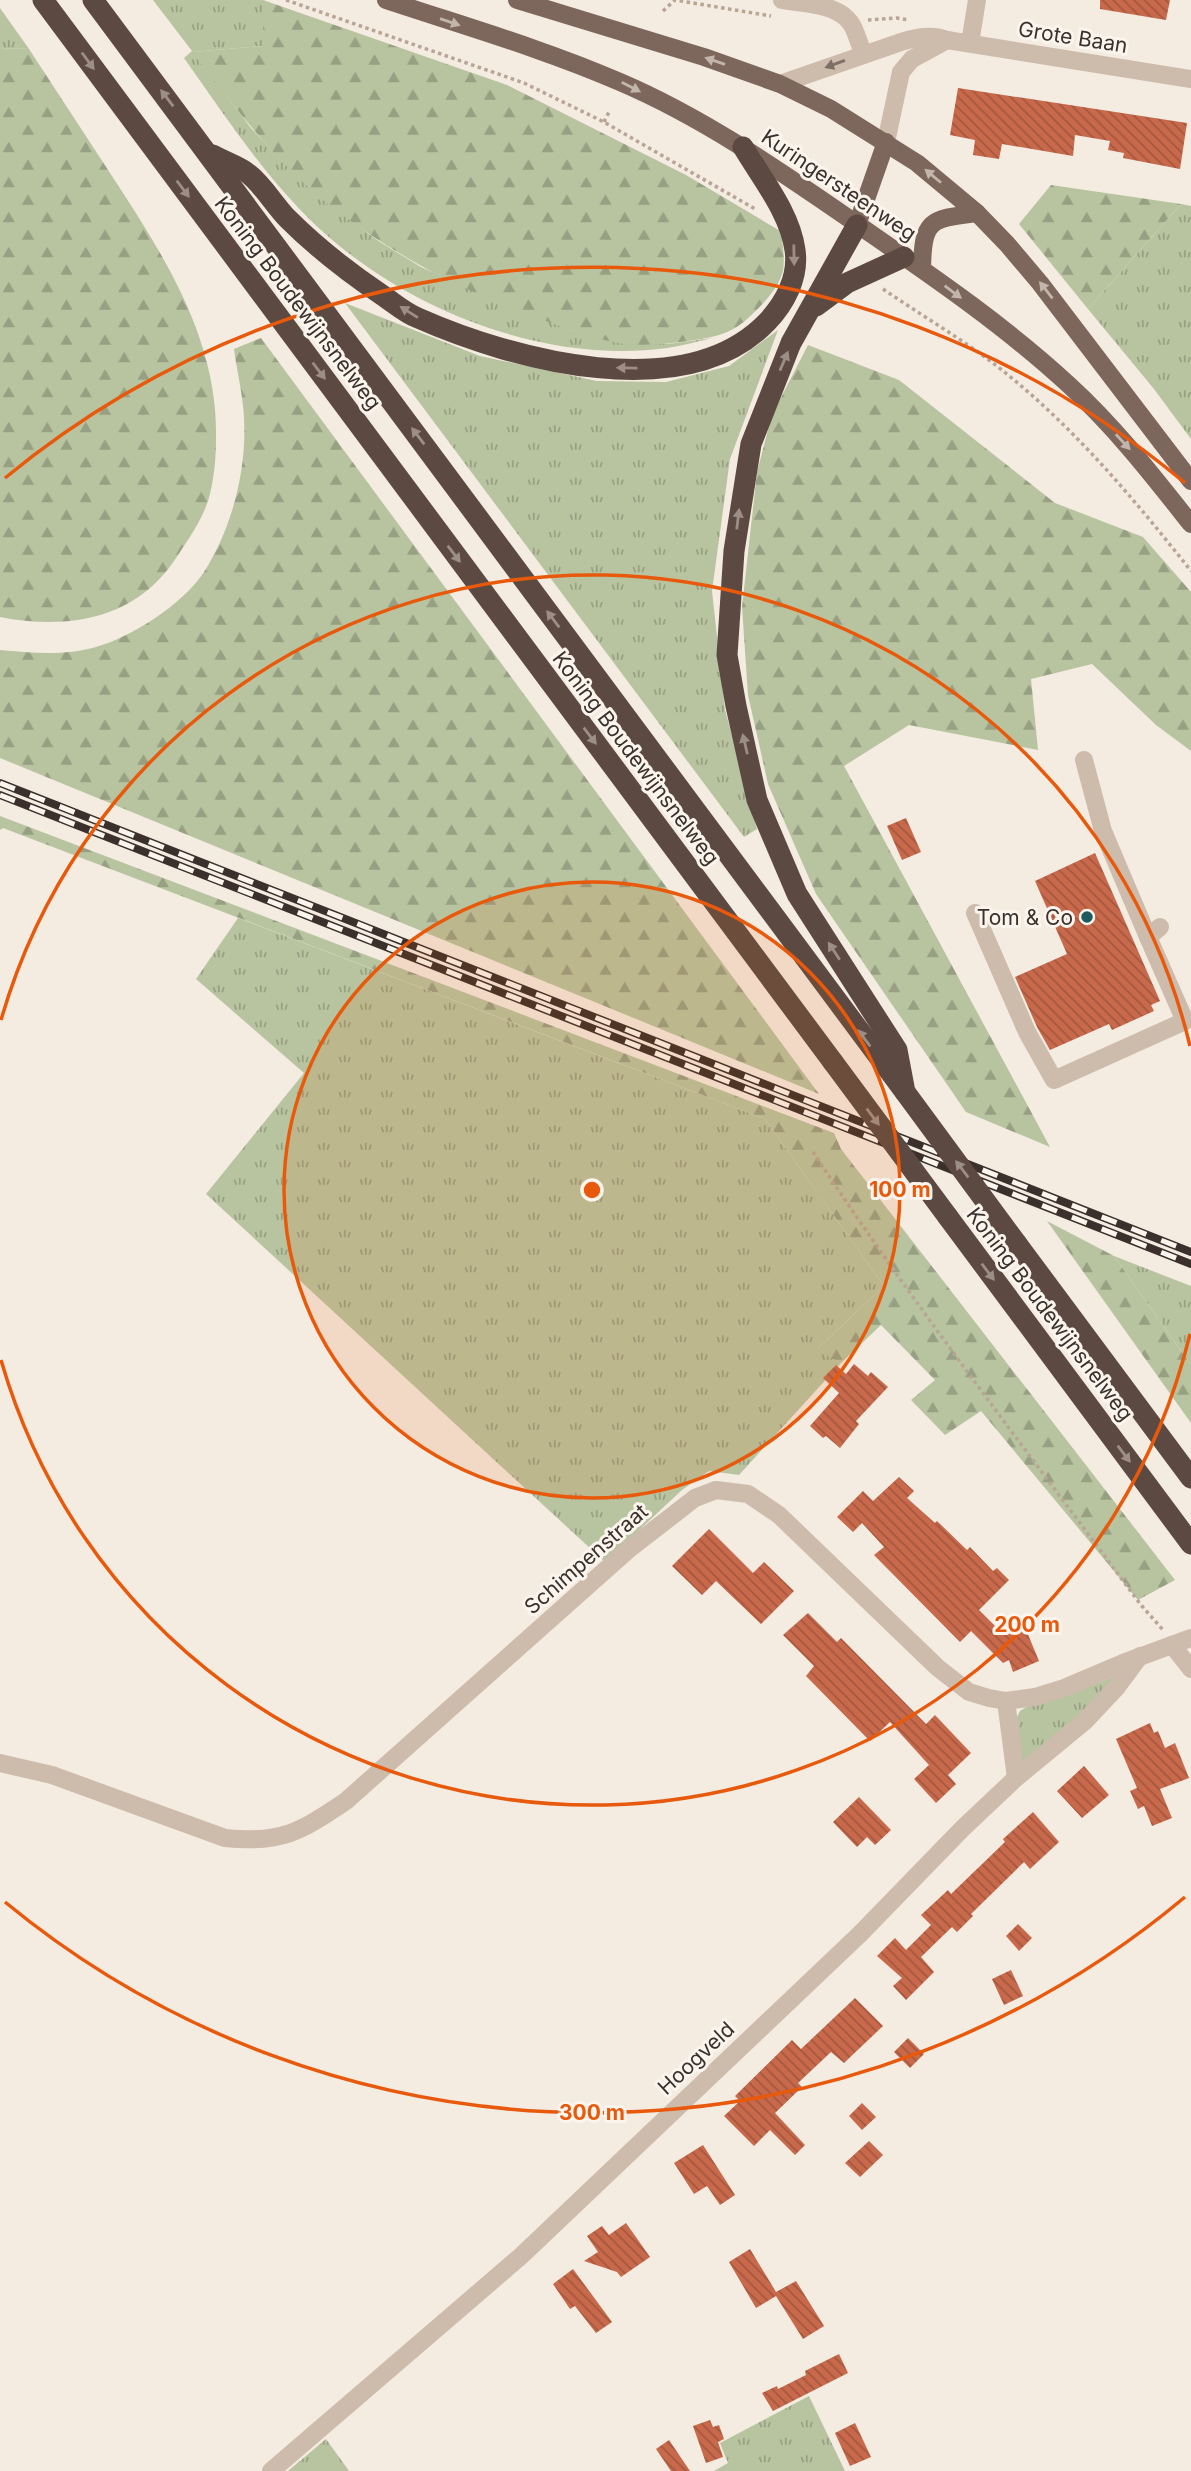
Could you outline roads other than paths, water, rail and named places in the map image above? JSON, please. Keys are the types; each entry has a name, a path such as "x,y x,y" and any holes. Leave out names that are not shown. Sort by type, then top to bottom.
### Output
{"highway":[{"name":"Koning Boudewijnsnelweg","path":"45,3 1191,1544"},
{"name":"Koning Boudewijnsnelweg","path":"99,8 1191,1478"},
{"path":"208,153 247,172 287,219 336,264 415,317 488,345 537,359 586,367 641,369 680,365 719,356 751,338 778,310 792,285 796,252 788,220 743,148"},
{"path":"857,225 791,343 751,444 734,551 727,655 757,800 797,894 897,1050 905,1092"},
{"path":"811,309 848,283 904,257"}],"main road":[{"name":"Kuringersteenweg","path":"386,0 621,82 743,148 922,269 1016,339 1071,387 1131,451 1191,524"},
{"path":"517,0 704,57 780,84 831,109 917,163 977,214 1007,244 1189,474"},
{"path":"857,225 886,142"},
{"path":"922,269 922,244 932,223 944,217 977,214"}],"street":[{"path":"971,43 977,0"},
{"path":"781,9 830,8 852,25 863,54"},
{"name":"Grote Baan","path":"780,84 915,38 937,37 1191,79"},
{"path":"886,142 901,72 912,59 947,40"},
{"path":"975,913 1027,1032 1054,1080 1188,1028 1154,932 1103,831 1084,760"},
{"name":"Schimpenstraat","path":"0,1763 52,1775 225,1838 252,1840 285,1836 306,1828 346,1801 628,1550 695,1498 716,1490 748,1494 779,1515 938,1668 969,1692 989,1699 1035,1697 1179,1642"},
{"path":"1179,1642 1191,1669"},
{"name":"Hoogveld","path":"271,2471 521,2256 860,1934 963,1828 1016,1778 1085,1721 1117,1687 1140,1656"},
{"path":"1006,1700 1016,1778"}],"railway":[{"path":"0,783 1191,1252"},
{"path":"0,795 1191,1264"}],"place":[{"name":"Tom & Co","path":"1087,917"}]}
